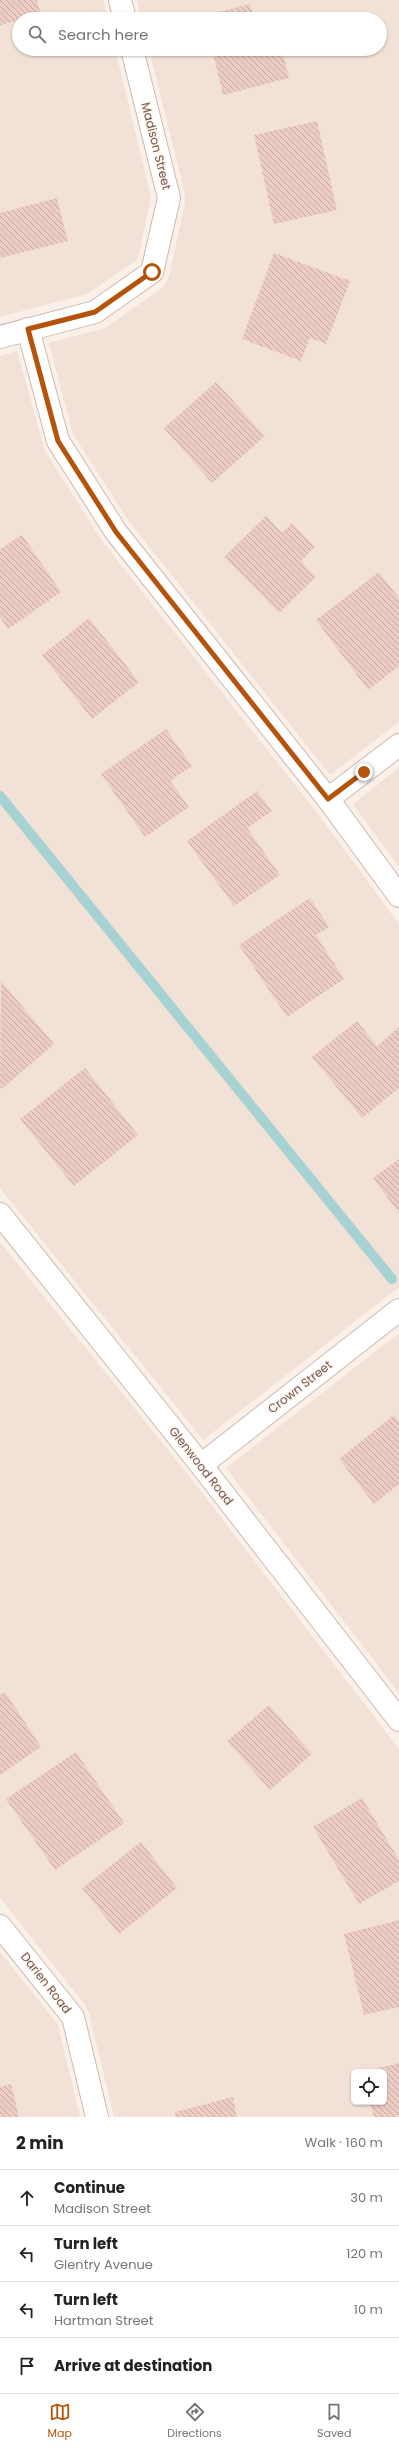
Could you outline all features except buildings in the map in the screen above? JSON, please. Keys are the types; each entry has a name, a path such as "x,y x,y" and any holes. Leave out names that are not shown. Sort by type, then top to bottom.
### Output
{"street":[{"path":"120,0 123,12"},
{"name":"Madison Street","path":"0,337 95,312 152,272 168,198 134,56"},
{"path":"28,329 58,441 116,532 328,799 399,896"},
{"path":"328,799 399,745"},
{"name":"Glenwood Road","path":"0,1214 201,1465 399,1720"},
{"name":"Crown Street","path":"201,1465 399,1310"},
{"name":"Darien Road","path":"0,1926 73,2017 97,2117"}],"shaded area":[{"path":"0,0 103,0 106,12 12,12 12,56 117,56 151,197 138,259 87,294 0,317"},
{"path":"137,0 399,0 399,722 330,775 128,520 73,434 49,343 105,328 162,288 169,277 185,203 185,194 151,56 387,56 387,12 140,12"},
{"path":"17,351 45,451 102,541 315,810 399,924 399,1287 203,1440 0,1188 0,356"},
{"path":"399,768 399,867 353,804"},
{"path":"0,1242 189,1476 399,1749 399,2117 114,2117 89,2013 85,2005 0,1898"},
{"path":"399,1333 399,1693 226,1468"},
{"path":"0,1952 58,2025 80,2117 0,2117"}],"waterway":[{"path":"0,796 392,1279"}],"route":[{"path":"152,272 95,312 28,329 58,441 116,532 328,799 364,772"}]}
